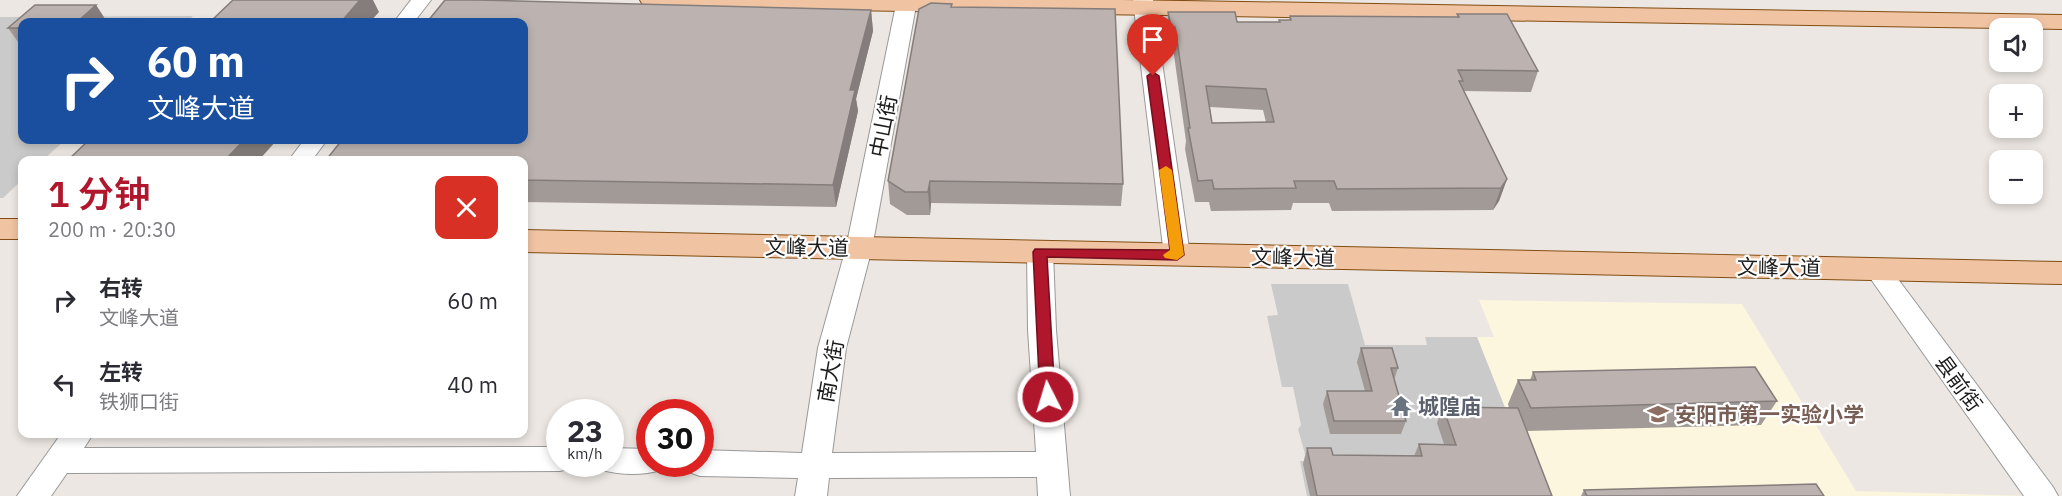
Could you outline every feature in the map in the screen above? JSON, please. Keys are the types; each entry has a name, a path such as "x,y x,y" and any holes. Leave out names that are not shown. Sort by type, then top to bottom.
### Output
{"main road":[{"path":"652,0 1144,4 2062,22"},
{"path":"0,229 18,229"},
{"name":"文峰大道","path":"528,241 2062,273"}],"street":[{"path":"407,18 421,0"},
{"name":"中山街","path":"859,248 907,2"},
{"path":"1144,4 1177,255"},
{"path":"303,156 313,144"},
{"name":"南大街","path":"811,496 832,348 859,248"},
{"path":"1040,252 1042,330 1054,496"},
{"name":"县前街","path":"1877,269 2042,496"},
{"path":"33,496 75,438"},
{"path":"58,461 546,459"},
{"path":"714,462 815,466 1053,464"}],"shaded area":[{"path":"193,16 191,18 18,18 18,144 61,144 47,156 18,156 18,184 3,198 0,198 0,17"},
{"name":"城隍庙","path":"1271,284 1348,284 1365,345 1427,345 1425,337 1477,337 1540,496 1307,496 1300,461 1307,461 1298,429 1301,425 1293,387 1282,387 1267,316 1278,315"},
{"name":"安阳市第一实验小学","path":"1479,300 1742,304 1856,491 2029,496 1540,496 1477,337 1494,337"}],"building":[{"path":"233,0 360,0 344,18 214,18"},
{"path":"445,0 871,10 850,90 855,90 833,185 528,180 528,156 329,156 339,144 528,144 528,18 430,18"},
{"path":"931,3 952,4 951,7 1115,9 1123,184 930,181 928,192 905,192 888,181 919,9"},
{"path":"35,5 96,5 81,18 20,18"},
{"path":"1168,12 1235,12 1237,22 1280,22 1279,20 1291,20 1290,16 1459,17 1457,14 1507,14 1538,71 1458,70 1463,81 1459,81 1507,179 1501,188 1337,189 1334,181 1294,181 1296,188 1214,189 1212,180 1198,181 1188,128 1190,128 1175,27 1171,27","holes":["1206,86 1266,89 1274,122 1212,123"]},
{"path":"18,19 18,28 8,28"},
{"path":"85,144 240,144 229,156 72,156"},
{"path":"1361,348 1392,348 1398,368 1391,368 1406,421 1334,421 1327,391 1372,391"},
{"path":"1755,367 1777,401 1531,408 1518,380 1536,380 1533,372"},
{"path":"1443,407 1518,408 1552,496 1317,496 1307,448 1331,448 1333,455 1422,456 1419,444 1456,445"},
{"path":"1816,484 1824,496 1587,496 1584,490"}],"slow traffic":[{"path":"1166,170 1177,255 1170,255"}],"place":[{"name":"城隍庙","path":"1401,406"},
{"name":"安阳市第一实验小学","path":"1658,414"}],"route":[{"path":"1048,397 1042,330 1040,252 1177,255 1153,76"}]}
